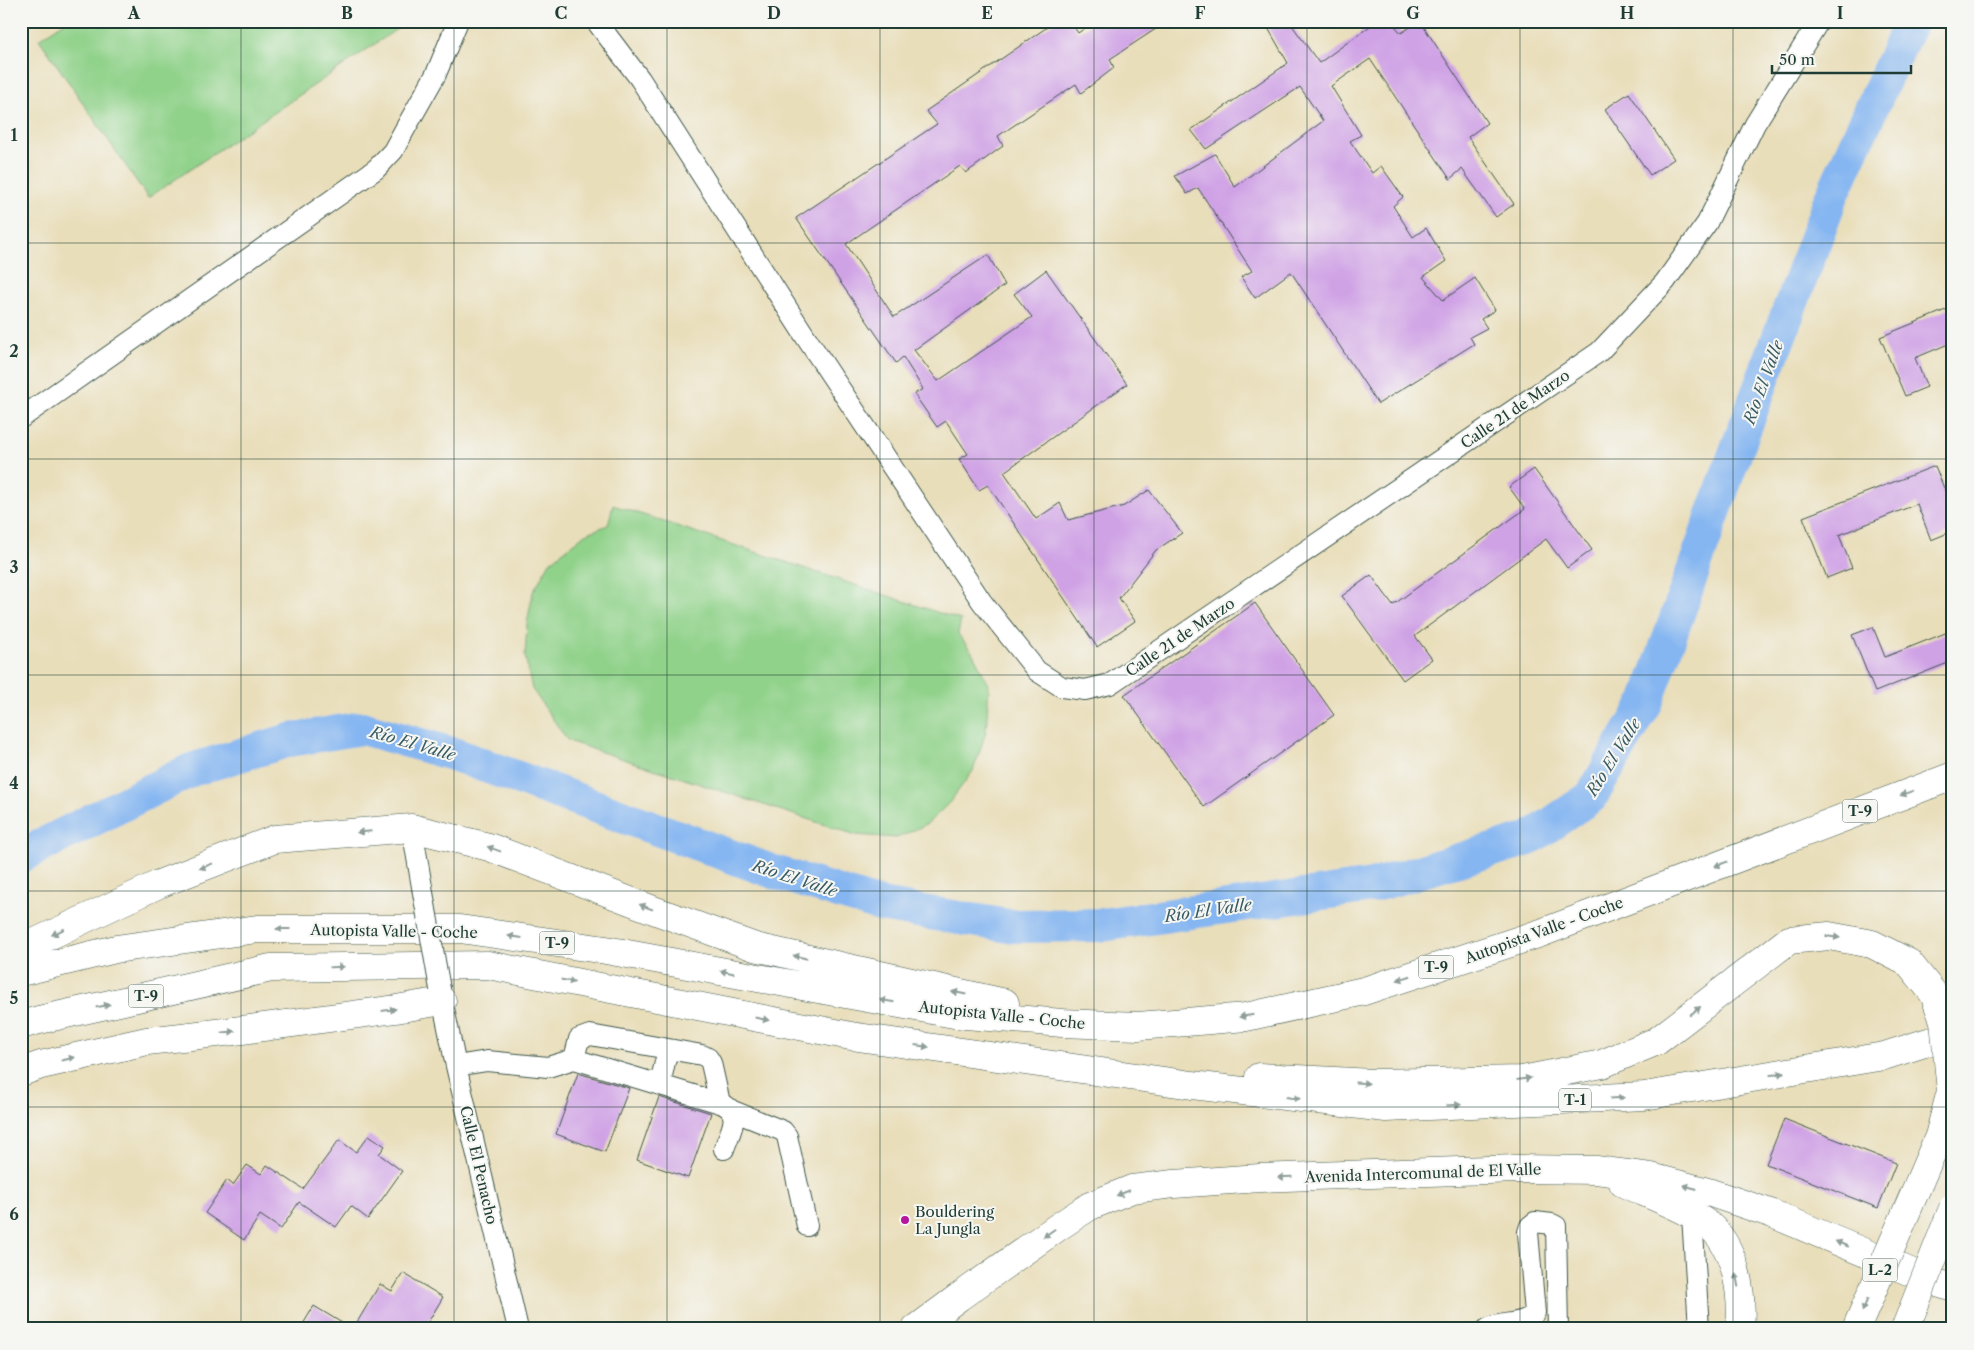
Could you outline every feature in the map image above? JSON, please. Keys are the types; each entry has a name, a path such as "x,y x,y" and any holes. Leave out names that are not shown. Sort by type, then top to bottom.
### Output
{"main road":[{"name":"Autopista Valle - Coche","path":"21,972 116,949 258,929 460,929 606,950 954,1014 1138,1026 1246,1017 1364,991 1541,933 1953,776"},
{"path":"21,949 159,884 275,839 412,828 489,847 755,947 1091,1024"},
{"path":"1192,1085 1225,1075 1373,1083 1522,1080 1602,1064 1657,1041 1790,940 1829,936 1872,944 1910,963 1934,994 1944,1021 1951,1091 1939,1136 1906,1212"},
{"name":"T-9","path":"21,1025 271,968 488,965 851,1036 1192,1085"},
{"path":"21,1072 41,1065 148,1041 396,1009 441,995"},
{"name":"T-1","path":"1192,1085 1386,1108 1644,1096 1884,1056 1953,1034"},
{"name":"L-2","path":"1856,1329 1906,1212 1953,1137"},
{"name":"Avenida Intercomunal de El Valle","path":"916,1329 1090,1206 1132,1189 1260,1178 1516,1169 1596,1170 1651,1177 1708,1192 1773,1214 1934,1282 1953,1288"},
{"path":"1596,1170 1692,1215 1712,1228 1727,1247 1735,1269 1742,1310 1740,1329"},
{"path":"1905,1329 1953,1208"}],"street":[{"path":"21,418 376,169 393,152 406,129 436,74 458,21"},
{"name":"Calle 21 de Marzo","path":"596,21 640,79 802,331 982,602 1037,671 1062,687 1085,690 1110,684 1599,352 1665,282 1707,223 1755,124 1819,21"},
{"name":"Calle El Penacho","path":"412,828 441,995 456,1066 518,1329"},
{"path":"574,1059 578,1039 590,1035 702,1055 708,1058 712,1063 727,1107 735,1117 724,1149"},
{"path":"660,1084 668,1049"},
{"path":"456,1066 487,1061 548,1067 574,1059 660,1084 727,1107 783,1131 786,1136 807,1226"},
{"path":"1692,1215 1699,1329"},
{"path":"1487,1329 1524,1321 1531,1318 1535,1313 1528,1232 1534,1222 1556,1226 1558,1329"}],"green space":[{"path":"66,21 396,21 400,27 148,198 39,39"},
{"path":"613,505 961,620 958,634 972,652 989,685 986,732 973,771 949,803 927,824 897,838 856,835 568,741 532,689 525,656 527,623 533,592 550,562 585,534 608,525"}],"building":[{"path":"1056,21 1070,21 1078,33 1095,21 1168,21 1110,59 1114,68 1081,93 1076,84 998,136 1003,146 966,173 960,166 846,244 894,317 988,255 1005,285 914,350 938,381 1032,317 1014,294 1046,270 1127,384 1004,472 1036,519 1060,503 1068,520 1124,506 1149,490 1182,533 1156,550 1119,598 1135,621 1097,647 988,485 979,490 959,459 968,454 946,421 937,427 914,394 923,389 903,357 896,363 796,218 937,124 926,111"},
{"path":"1264,21 1289,21 1319,63 1377,21 1391,21 1401,33 1420,21 1487,123 1468,137 1514,204 1496,217 1462,169 1450,179 1370,59 1331,86 1361,135 1350,141 1372,173 1381,166 1403,197 1393,206 1413,237 1426,228 1446,261 1423,277 1443,300 1475,278 1495,310 1481,319 1487,328 1470,337 1474,344 1378,404 1291,272 1255,298 1241,277 1252,271 1198,188 1187,194 1175,176 1215,154 1235,187 1323,121 1300,87 1206,149 1191,130 1288,63"},
{"path":"1629,93 1674,159 1650,175 1605,109"},
{"path":"1953,307 1953,342 1915,358 1927,387 1905,396 1880,337"},
{"path":"1935,466 1953,510 1953,531 1931,540 1917,504 1839,535 1852,568 1827,578 1803,517"},
{"path":"1534,469 1592,550 1567,568 1546,539 1415,636 1432,659 1403,680 1342,596 1371,575 1393,605 1525,509 1509,487"},
{"path":"1255,603 1334,715 1204,807 1124,695"},
{"path":"1873,627 1885,657 1953,630 1953,661 1875,692 1852,635"},
{"path":"578,1073 629,1088 605,1152 556,1134"},
{"path":"659,1097 711,1113 688,1178 637,1160"},
{"path":"1784,1119 1896,1163 1878,1208 1766,1164"},
{"path":"369,1135 385,1146 379,1154 402,1171 368,1219 351,1206 336,1227 299,1202 281,1229 260,1215 244,1240 205,1213 227,1180 233,1185 247,1165 261,1174 267,1165 303,1189 339,1140 356,1152"},
{"path":"403,1273 443,1297 424,1329 353,1329 380,1284 392,1291"},
{"path":"314,1306 352,1329 300,1329"}],"waterway":[{"name":"Río El Valle","path":"21,856 191,770 290,740 362,728 456,755 771,871 880,905 1009,926 1102,925 1372,886 1529,839 1591,797 1646,703 1729,470 1830,200 1911,21"}],"place":[{"name":"Bouldering La Jungla","path":"905,1220"}]}
